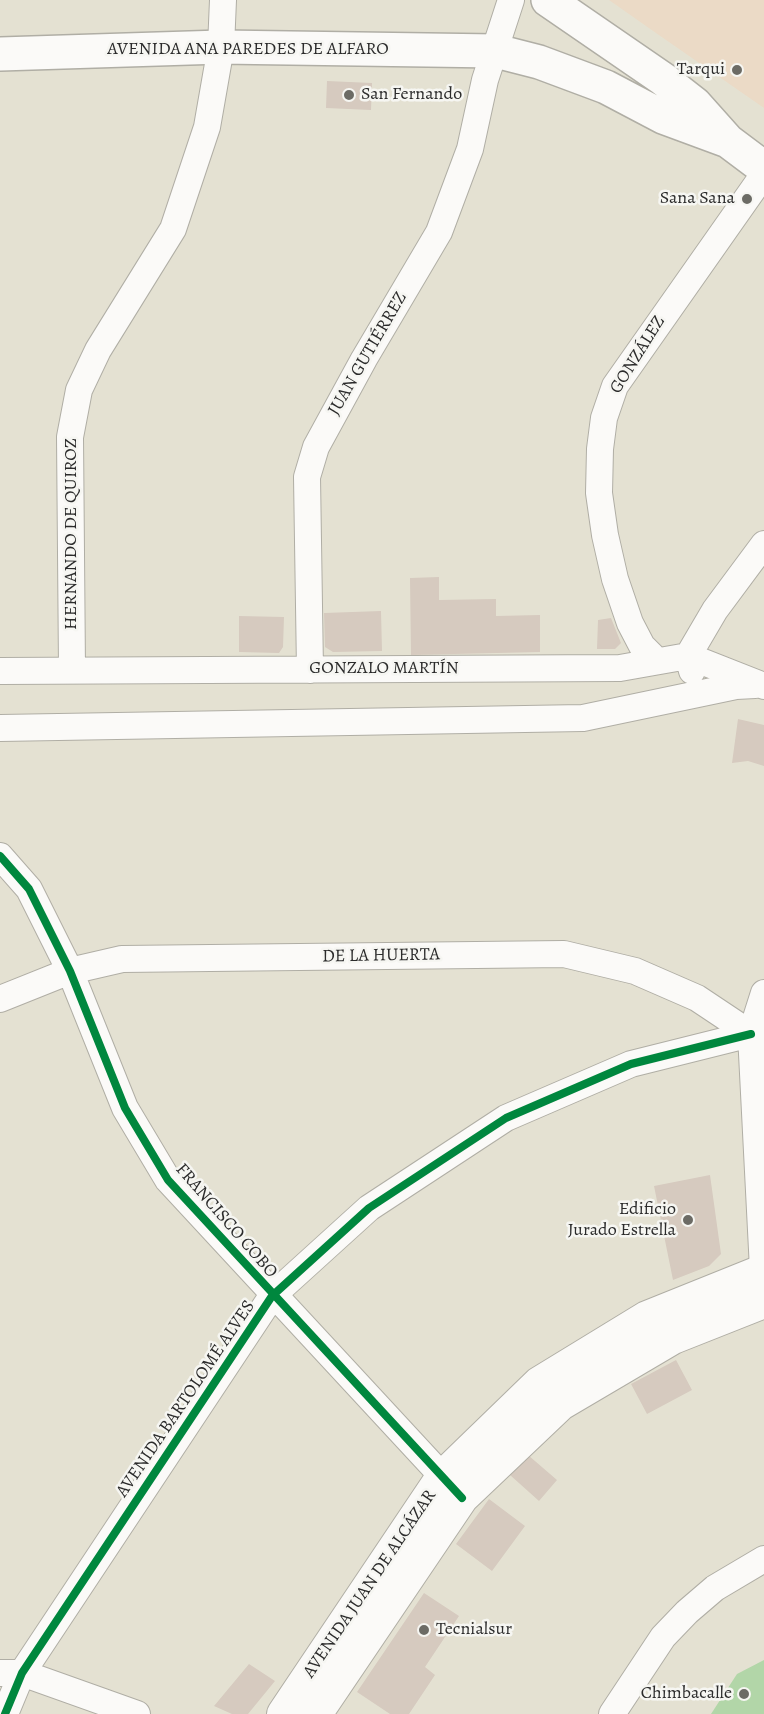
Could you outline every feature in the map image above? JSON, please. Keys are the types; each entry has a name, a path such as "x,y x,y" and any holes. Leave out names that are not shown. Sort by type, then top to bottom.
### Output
{"main road":[{"path":"548,0 695,104 728,141 764,168"},
{"name":"AVENIDA ANA PAREDES DE ALFARO","path":"0,54 221,47 496,51 539,62 606,87 663,117 728,141"}],"street":[{"name":"HERNANDO DE QUIROZ","path":"72,669 70,437 79,390 98,350 172,229 207,127 221,47 223,0"},
{"name":"JUAN GUTIÉRREZ","path":"310,670 307,477 316,447 364,359 440,232 470,149 485,80 511,0"},
{"name":"GONZÁLEZ","path":"657,661 642,646 630,623 615,579 605,535 599,493 600,449 604,418 615,386 764,174"},
{"path":"713,691 694,677 688,656 715,610 764,544"},
{"name":"GONZALO MARTÍN","path":"0,672 72,669 621,668 688,656"},
{"path":"688,656 762,685"},
{"path":"0,728 583,718 713,691 762,685"},
{"name":"FRANCISCO COBO","path":"0,856 29,888 70,971 125,1108 168,1180 272,1296 452,1488"},
{"name":"DE LA HUERTA","path":"0,999 70,971 122,959 564,954 646,975 697,998 751,1034"},
{"path":"763,1277 751,1034 764,993"},
{"name":"AVENIDA BARTOLOMÉ ALVES","path":"5,1714 11,1673 272,1296 369,1208 506,1118 631,1064 751,1034"},
{"name":"AVENIDA JUAN DE ALCÁZAR","path":"283,1714 452,1488 539,1383 647,1317 763,1277"},
{"name":"AVENIDA JUAN DE ALCÁZAR","path":"316,1714 452,1488 561,1404 673,1338 764,1302"},
{"path":"612,1714 663,1637 687,1612 716,1588 764,1559"},
{"path":"11,1673 137,1714"}],"shaded area":[{"name":"Tarqui","path":"609,0 764,0 764,108 656,33"}],"green space":[{"name":"Chimbacalle","path":"764,1660 764,1714 711,1714 737,1674"}],"building":[{"name":"San Fernando","path":"327,81 372,83 371,110 326,108"},
{"path":"439,577 439,600 496,599 496,616 540,615 540,652 411,655 410,578"},
{"path":"381,611 382,651 333,652 325,647 324,613"},
{"path":"239,616 284,617 283,647 279,653 239,652"},
{"path":"611,618 621,643 615,649 597,649 598,620"},
{"path":"738,719 764,725 764,766 748,761 732,763"},
{"name":"Edificio Jurado Estrella","path":"710,1175 721,1254 709,1266 673,1280 654,1186"},
{"path":"676,1360 692,1390 647,1414 631,1384"},
{"path":"528,1455 557,1480 539,1501 510,1475"},
{"path":"489,1499 525,1526 492,1571 456,1544"},
{"path":"424,1593 459,1616 425,1667 435,1675 409,1714 390,1714 357,1692"},
{"path":"249,1664 275,1681 248,1714 232,1714 214,1706"}],"cycle path":[{"path":"0,856 29,889 70,971 125,1108 168,1180 462,1498"},
{"path":"5,1714 22,1673 272,1296 369,1208 506,1118 631,1064 751,1034"}],"place":[{"name":"Tarqui","path":"737,70"},
{"name":"San Fernando","path":"349,95"},
{"name":"Sana Sana","path":"747,199"},
{"name":"Edificio Jurado Estrella","path":"688,1220"},
{"name":"Tecnialsur","path":"424,1630"},
{"name":"Chimbacalle","path":"744,1694"}]}
